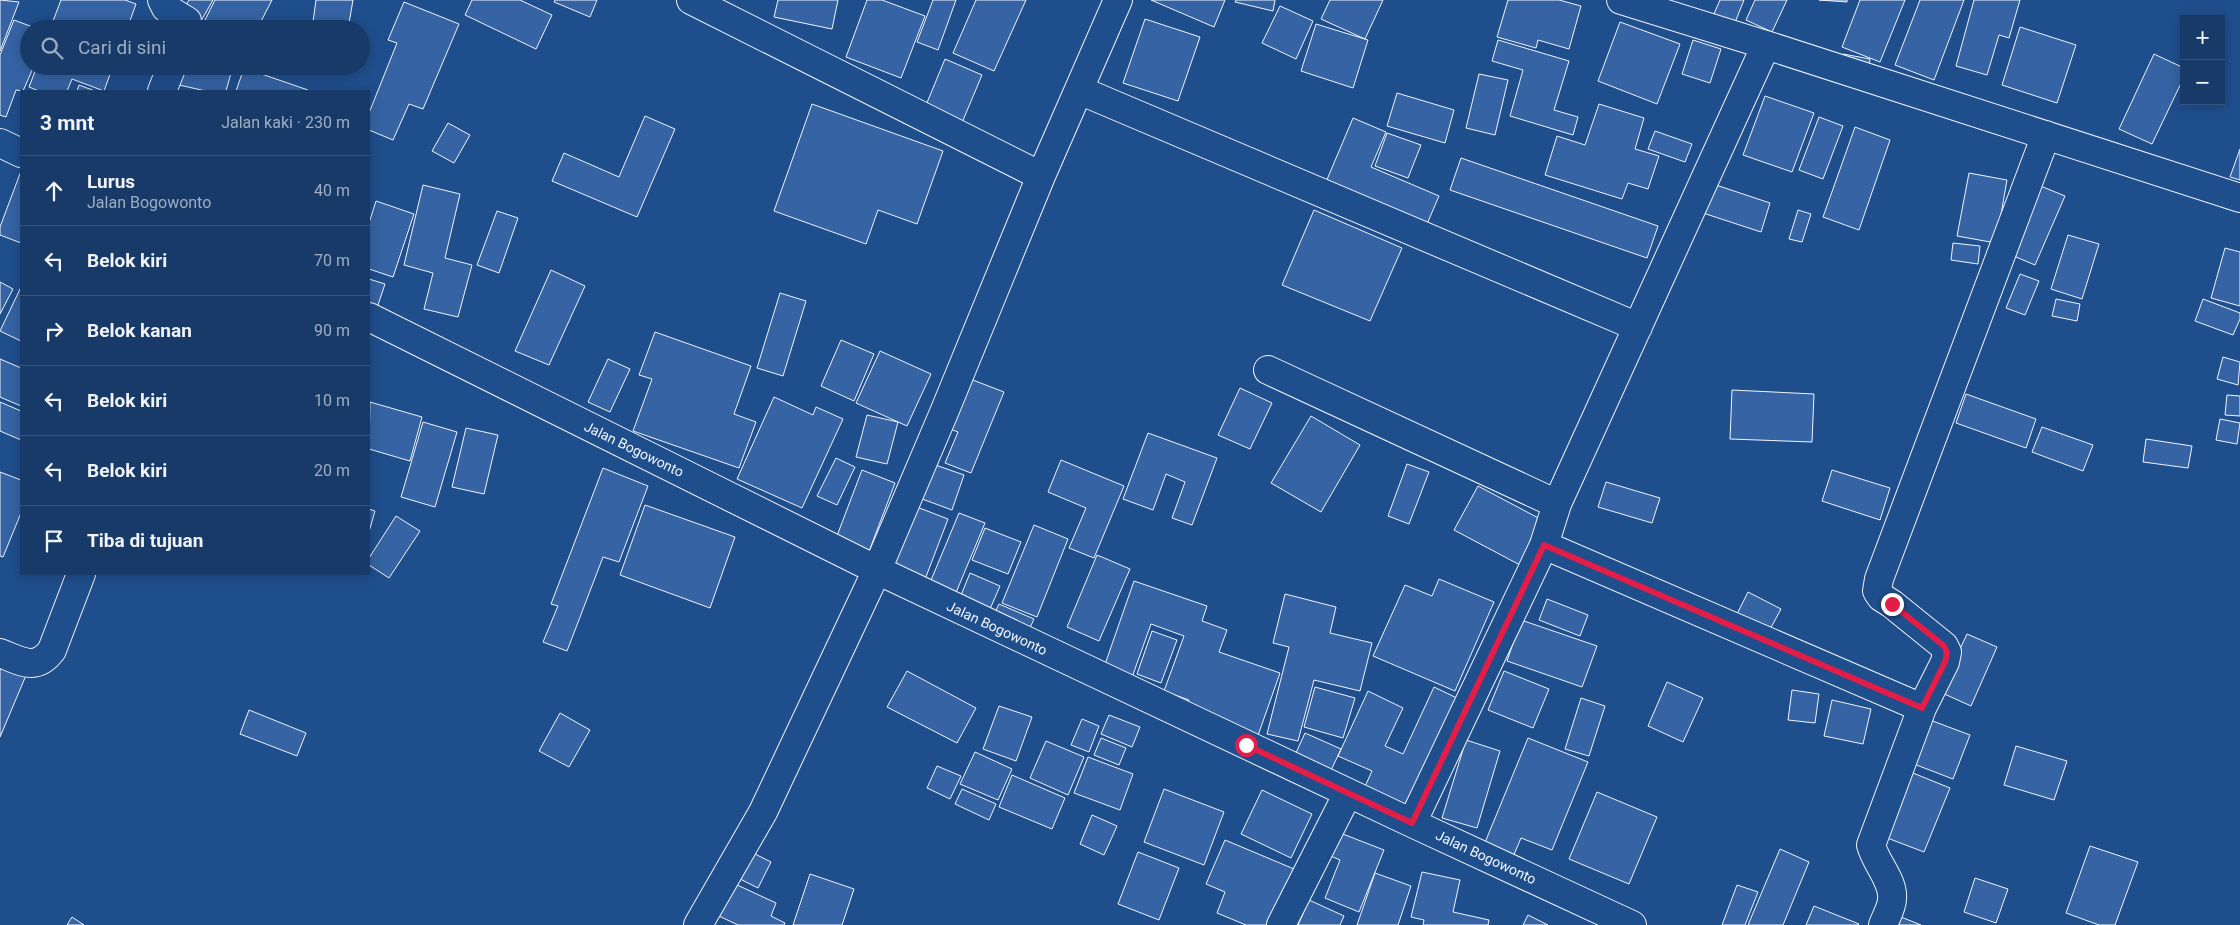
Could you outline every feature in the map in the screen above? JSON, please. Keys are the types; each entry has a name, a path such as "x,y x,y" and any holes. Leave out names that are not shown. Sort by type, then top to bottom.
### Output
{"street":[{"path":"162,0 166,8 185,20"},
{"path":"691,0 1041,176"},
{"path":"698,925 763,812 877,570 1041,176 1118,0"},
{"path":"1622,0 1766,44 2240,198"},
{"path":"1412,823 1544,545 1557,504 1766,44"},
{"path":"162,90 168,75"},
{"path":"1078,90 1638,327"},
{"path":"1883,925 1892,900 1891,884 1874,858 1871,845 1922,708 1945,662 1947,652 1944,646 1881,597 1877,591 1879,578 2046,135"},
{"path":"0,143 20,153"},
{"name":"Jalan Bogowonto","path":"370,317 877,570 1632,925"},
{"path":"1268,370 1557,504"},
{"path":"1544,545 1922,708"},
{"path":"0,653 26,663 38,663 47,657 52,650 81,575"},
{"path":"1281,925 1348,793"}],"building":[{"path":"0,0 19,2 0,51"},
{"path":"61,0 125,0 136,4 130,20 53,20"},
{"path":"189,0 213,0 202,20 183,10"},
{"path":"215,0 272,0 262,20 205,20"},
{"path":"316,0 353,0 350,20 313,20"},
{"path":"472,0 520,0 552,15 536,49 465,15"},
{"path":"555,0 597,0 590,17 554,2"},
{"path":"778,0 838,0 832,29 774,17"},
{"path":"867,0 882,0 925,16 901,78 846,57"},
{"path":"933,0 956,0 938,50 917,42"},
{"path":"976,0 1026,0 994,71 953,53"},
{"path":"1151,0 1225,0 1214,27"},
{"path":"1236,0 1275,0 1273,11 1235,2"},
{"path":"1330,0 1383,0 1365,39 1321,19"},
{"path":"1508,0 1559,0 1581,6 1569,49 1538,40 1536,48 1497,37"},
{"path":"1720,0 1744,0 1734,25 1713,16"},
{"path":"1755,0 1787,0 1772,32 1746,20"},
{"path":"1819,0 1847,0 1847,2"},
{"path":"1860,0 1905,0 1880,62 1842,47"},
{"path":"1920,0 1964,0 1934,80 1895,65"},
{"path":"1974,0 2020,0 2009,38 1999,35 1987,75 1956,66"},
{"path":"404,2 459,24 423,109 409,104 393,140 370,130 370,110 397,43 388,40"},
{"path":"1280,6 1313,21 1296,59 1262,43"},
{"path":"1145,19 1200,37 1178,101 1123,83"},
{"path":"14,20 20,22 20,75 30,75 23,90 16,90 6,117 0,115 0,55"},
{"path":"1620,22 1680,44 1657,104 1598,81"},
{"path":"1316,24 1368,40 1353,88 1301,71"},
{"path":"2020,27 2076,45 2057,103 2002,85"},
{"path":"1498,40 1569,61 1554,110 1578,117 1573,135 1510,116 1523,70 1492,61"},
{"path":"1693,40 1721,49 1710,83 1682,74"},
{"path":"1843,54 1870,59 1868,72 1841,66"},
{"path":"2154,54 2180,66 2180,85 2152,144 2119,129"},
{"path":"945,59 982,75 961,125 924,110"},
{"path":"1479,74 1508,80 1495,135 1466,128"},
{"path":"34,75 110,75 104,90 72,79 67,90 36,90 29,87"},
{"path":"182,75 230,75 226,90 202,90 179,85"},
{"path":"242,75 264,75 308,90 236,90"},
{"path":"79,85 92,90 77,90"},
{"path":"1397,93 1454,110 1445,143 1387,126"},
{"path":"1765,96 1814,113 1792,172 1743,155"},
{"path":"812,104 943,151 917,224 878,210 866,244 774,211"},
{"path":"1599,104 1644,118 1635,149 1659,156 1648,189 1628,183 1622,199 1545,175 1557,136 1585,145"},
{"path":"645,116 675,129 637,217 552,181 564,153 619,177"},
{"path":"1819,117 1843,126 1823,179 1799,170"},
{"path":"1353,118 1386,132 1371,167 1439,196 1424,231 1323,189"},
{"path":"448,123 470,135 454,163 432,151"},
{"path":"1855,127 1890,140 1859,230 1823,217"},
{"path":"1655,131 1692,144 1685,162 1648,149"},
{"path":"1387,133 1421,145 1408,178 1375,166"},
{"path":"2240,149 2240,180 2230,177"},
{"path":"1461,158 1658,226 1647,258 1450,190"},
{"path":"1969,173 2007,180 1996,243 1957,236"},
{"path":"20,174 20,243 0,235 0,227"},
{"path":"1713,184 1770,203 1761,232 1703,213"},
{"path":"423,185 460,194 445,258 472,265 458,317 424,309 433,273 404,265"},
{"path":"2038,185 2065,196 2035,265 2009,254"},
{"path":"376,201 414,214 393,277 370,269 370,220"},
{"path":"1314,210 1402,248 1370,321 1282,285"},
{"path":"1798,210 1811,214 1802,242 1789,239"},
{"path":"497,211 518,218 499,273 477,265"},
{"path":"2068,235 2099,244 2082,299 2051,289"},
{"path":"1953,243 1980,246 1978,264 1951,260"},
{"path":"2225,248 2240,252 2240,306 2211,298"},
{"path":"551,270 585,286 549,365 515,351"},
{"path":"2020,274 2039,281 2025,315 2006,308"},
{"path":"370,279 385,284 376,311 370,308"},
{"path":"0,282 13,289 0,314"},
{"path":"20,289 20,341 0,331"},
{"path":"780,293 806,301 783,376 757,368"},
{"path":"2056,299 2080,304 2077,321 2052,316"},
{"path":"2203,299 2240,313 2240,319 2233,335 2195,321"},
{"path":"655,332 751,366 734,414 756,422 739,468 633,431 652,379 639,375"},
{"path":"841,340 874,354 854,401 821,386"},
{"path":"880,351 931,374 907,426 856,403"},
{"path":"2223,357 2240,362 2238,385 2217,379"},
{"path":"0,359 20,368 20,406 0,397"},
{"path":"608,359 630,369 610,412 588,402"},
{"path":"965,377 1004,392 971,473 945,463 958,432 945,427"},
{"path":"1240,388 1272,403 1250,449 1218,435"},
{"path":"1732,390 1814,394 1812,442 1730,439"},
{"path":"1966,394 2036,419 2026,448 1956,423"},
{"path":"2227,395 2240,396 2240,416 2225,415"},
{"path":"774,397 813,415 816,407 843,419 802,508 737,479"},
{"path":"0,402 20,411 20,440 0,431"},
{"path":"370,402 422,417 410,461 370,449"},
{"path":"867,415 898,422 887,464 856,457"},
{"path":"1311,416 1360,445 1321,512 1271,483"},
{"path":"2220,419 2240,423 2237,444 2216,440"},
{"path":"423,422 457,432 435,507 401,497"},
{"path":"2042,427 2093,445 2083,471 2032,452"},
{"path":"466,428 498,435 484,494 452,487"},
{"path":"1148,433 1217,458 1192,525 1172,518 1185,482 1166,474 1153,510 1123,499"},
{"path":"2146,439 2192,446 2188,468 2143,462"},
{"path":"836,458 855,467 837,505 817,496"},
{"path":"1061,460 1124,486 1094,558 1069,548 1086,508 1048,492"},
{"path":"927,462 964,475 952,510 914,496"},
{"path":"1407,464 1429,472 1409,524 1388,516"},
{"path":"603,468 648,486 619,562 603,557 567,651 543,642 558,606 551,604"},
{"path":"862,470 895,483 868,554 835,541"},
{"path":"1832,470 1890,488 1880,520 1822,501"},
{"path":"0,472 20,480 20,515 3,557 0,556"},
{"path":"1606,482 1660,498 1652,523 1598,507"},
{"path":"1478,486 1544,521 1520,565 1454,530"},
{"path":"909,504 948,519 924,582 885,567"},
{"path":"645,505 735,537 710,608 620,575"},
{"path":"370,509 375,511 370,528"},
{"path":"959,513 985,523 955,595 929,585"},
{"path":"396,516 420,531 389,578 370,566 370,556"},
{"path":"1034,525 1068,539 1037,617 1002,603"},
{"path":"985,528 1021,542 1008,574 972,560"},
{"path":"1097,555 1130,569 1099,641 1067,627"},
{"path":"970,573 1000,586 987,616 957,605"},
{"path":"1439,579 1494,602 1455,691 1373,656 1405,585 1432,596"},
{"path":"1134,581 1207,606 1202,621 1227,630 1219,652 1280,673 1256,741 1183,715 1189,700 1164,691 1184,636 1151,624 1130,683 1102,673"},
{"path":"1748,592 1781,609 1767,635 1735,618"},
{"path":"1285,594 1336,607 1330,633 1372,643 1360,691 1314,680 1298,741 1267,734 1289,647 1273,643"},
{"path":"1547,599 1588,615 1580,636 1539,620"},
{"path":"999,604 1034,619 1025,639 990,623"},
{"path":"1521,620 1597,646 1582,687 1507,661"},
{"path":"1152,631 1177,640 1161,683 1137,674"},
{"path":"1967,634 1997,647 1971,706 1940,692"},
{"path":"0,662 27,673 0,737"},
{"path":"907,671 976,708 957,743 887,707"},
{"path":"1504,671 1549,689 1533,728 1488,710"},
{"path":"1667,682 1703,698 1683,742 1648,726"},
{"path":"1315,687 1355,698 1343,738 1304,727"},
{"path":"1434,687 1461,700 1408,814 1362,793 1372,771 1338,756 1368,691 1403,708 1385,746 1403,754"},
{"path":"1792,690 1819,694 1815,723 1788,720"},
{"path":"1581,698 1605,706 1589,756 1565,749"},
{"path":"1832,700 1871,709 1863,744 1824,736"},
{"path":"999,706 1032,717 1016,761 983,749"},
{"path":"249,710 306,733 297,756 240,734"},
{"path":"560,713 590,730 569,767 539,751"},
{"path":"1109,715 1140,727 1132,747 1101,734"},
{"path":"1082,719 1099,726 1089,752 1071,745"},
{"path":"1930,720 1970,735 1953,779 1914,764"},
{"path":"1305,733 1341,749 1326,781 1291,764"},
{"path":"1101,738 1126,748 1119,765 1094,755"},
{"path":"1528,738 1588,762 1552,850 1521,838 1513,857 1484,845"},
{"path":"1466,740 1500,751 1477,828 1442,818"},
{"path":"1046,741 1084,757 1068,795 1030,778"},
{"path":"2016,746 2067,761 2054,800 2004,785"},
{"path":"975,752 1012,769 998,800 960,784"},
{"path":"1088,757 1133,774 1120,810 1074,793"},
{"path":"937,766 961,776 950,799 927,788"},
{"path":"1908,771 1950,788 1924,852 1882,836"},
{"path":"1012,775 1065,798 1052,829 999,807"},
{"path":"962,789 996,804 989,820 955,804"},
{"path":"1164,789 1224,812 1204,865 1144,842"},
{"path":"1262,790 1312,814 1291,858 1241,834"},
{"path":"1597,792 1657,817 1629,884 1569,859"},
{"path":"1092,815 1117,826 1104,855 1080,844"},
{"path":"1335,831 1384,850 1359,912 1325,898 1340,860 1326,854"},
{"path":"1225,840 1294,869 1270,925 1246,925 1217,913 1225,892 1206,884"},
{"path":"2090,846 2138,862 2115,925 2099,925 2066,913"},
{"path":"1780,849 1809,862 1783,925 1748,925"},
{"path":"749,851 771,862 758,888 736,877"},
{"path":"1138,852 1179,868 1159,920 1118,904"},
{"path":"1422,872 1460,880 1453,912 1489,920 1488,925 1423,925 1424,920 1411,917"},
{"path":"1375,873 1411,886 1398,925 1357,925"},
{"path":"810,874 854,889 842,925 793,925"},
{"path":"1975,878 2008,889 1996,923 1964,912"},
{"path":"735,884 776,903 771,916 785,923 784,925 738,925 719,916"},
{"path":"1737,885 1758,892 1745,925 1722,925"},
{"path":"1309,900 1344,916 1340,925 1298,925"},
{"path":"1814,906 1859,924 1806,925"},
{"path":"1891,913 1921,925 1886,925"},
{"path":"1528,915 1548,925 1523,925"},
{"path":"72,917 84,925 67,925"}],"route":[{"path":"1246,745 1412,823 1544,545 1922,708 1945,662 1947,652 1944,646 1892,604"}]}
